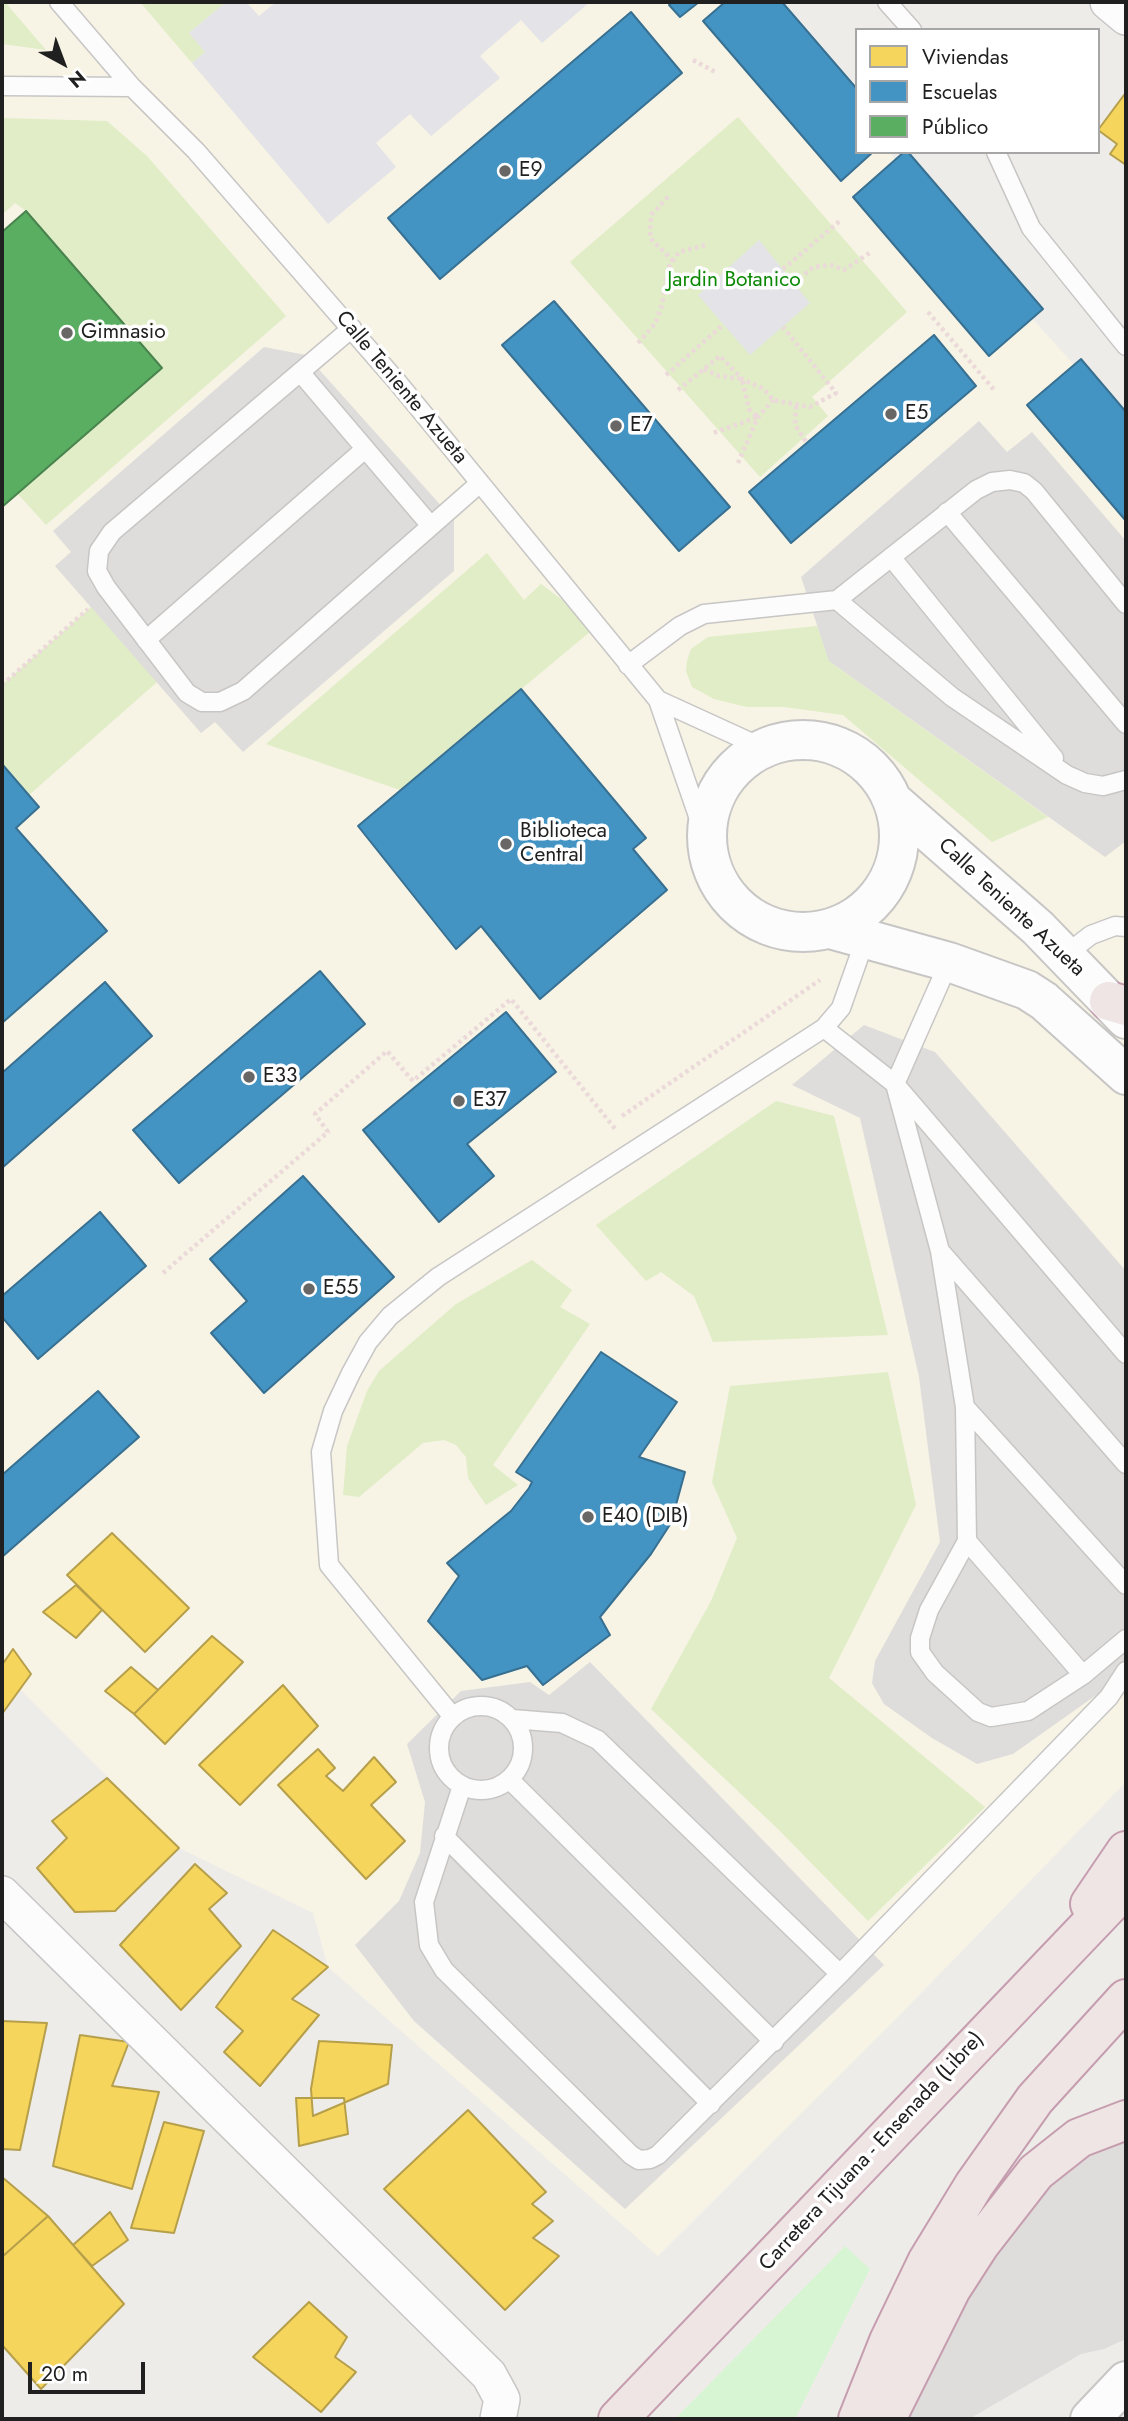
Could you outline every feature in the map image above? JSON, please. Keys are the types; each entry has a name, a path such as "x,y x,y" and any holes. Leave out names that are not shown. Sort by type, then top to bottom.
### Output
{"highway":[{"path":"1046,1968 1126,1851"},
{"name":"Carretera Tijuana - Ensenada (Libre)","path":"618,2419 1126,1886"},
{"path":"858,2419 889,2341 927,2262 974,2185 1035,2099 1126,1999"},
{"path":"886,2419 951,2289 980,2245 1036,2172 1079,2138 1126,2120"}],"street":[{"path":"1108,2 1126,17"},
{"path":"848,933 859,915 881,892 895,863 899,823 893,801 877,774 844,750 824,742 793,740 763,748 740,764 721,785 709,811 706,839 711,867 724,894 745,915 772,928 848,933 949,962 1013,984 1036,996 1126,1075"},
{"name":"Calle Teniente Azueta","path":"893,801 1038,928 1121,1009"},
{"path":"2,1895 489,2375 502,2399 498,2419"},
{"path":"1090,2419 1126,2381"}],"lane":[{"name":"Calle Teniente Azueta","path":"59,2 132,87 196,151 352,328 657,700 706,839"},
{"path":"887,2 910,28"},
{"path":"2,86 132,87"},
{"path":"997,154 1031,228 1126,346"},
{"path":"352,328 112,532 99,551 97,571 106,587 187,693 202,702 220,702 243,691 480,482"},
{"path":"300,372 431,526"},
{"path":"146,640 365,449"},
{"path":"628,665 680,626 704,614 837,600 947,512 992,482 1010,480 1024,483 1034,491 1126,604"},
{"path":"947,512 1126,724"},
{"path":"891,557 1067,775"},
{"path":"837,600 952,697 1067,775 1085,783 1103,786 1126,780"},
{"name":"Calle Teniente Azueta","path":"657,700 763,748"},
{"path":"1065,955 1091,935 1115,926 1126,927"},
{"path":"453,1717 330,1565 321,1452 333,1411 368,1342 390,1316 438,1277 824,1028 841,1008 848,933"},
{"path":"949,962 895,1084 940,1251 965,1407 967,1541 929,1610 920,1638 920,1652 926,1664 978,1712 991,1717 1028,1711 1083,1675 1126,1639"},
{"path":"824,1028 895,1084 1126,1354"},
{"path":"940,1251 1126,1464"},
{"path":"965,1407 1126,1585"},
{"path":"967,1541 1083,1675"},
{"path":"462,1786 424,1902 429,1945 444,1970 639,2160 659,2155 841,1975 1108,1697 1126,1671"},
{"path":"484,1706 500,1710 512,1719 521,1734 523,1750 519,1766 509,1779 495,1788 478,1790 462,1786 449,1776 440,1754 443,1730 453,1717 467,1708 484,1706"},
{"path":"512,1719 562,1723 598,1740 841,1975"},
{"path":"509,1779 774,2042"},
{"path":"444,1836 710,2104"}],"path":[{"path":"693,60 717,73"},
{"path":"668,197 651,215 650,238 673,261"},
{"path":"782,269 841,220"},
{"path":"638,343 659,315 668,268 679,252 706,245"},
{"path":"794,284 813,267 831,265 844,270 871,253"},
{"path":"928,312 995,391"},
{"path":"666,375 724,324"},
{"path":"704,369 719,376 741,379 764,389 773,400 796,406 810,407 836,393 783,327"},
{"path":"678,390 720,356 741,379 749,409 758,417"},
{"path":"738,463 758,417 773,400"},
{"path":"796,406 795,425 807,443"},
{"path":"713,433 758,417"},
{"path":"2,685 91,607"},
{"path":"622,1116 817,979 827,982"},
{"path":"163,1273 328,1132 315,1114 387,1051 413,1082 511,999 634,1152"}],"shaded area":[{"path":"2,2 767,2 855,110 855,154 891,154 944,220 1126,423 1126,1782 895,2020 658,2256 328,1967 313,1913 179,1848 2,1671"},
{"path":"226,2 246,2 259,16 276,2 590,2 542,43 521,20 480,56 500,78 431,136 410,114 376,143 396,167 328,224 192,63 205,52 189,33"},
{"path":"759,240 810,303 750,355 698,295"},
{"path":"264,347 306,355 454,520 454,571 243,752 215,722 201,733 55,566 71,552 53,531"},
{"path":"979,421 1007,452 1032,432 1126,541 1126,841 1105,857 829,661 801,577"},
{"path":"864,1025 935,1052 1126,1271 1126,1674 1013,1754 977,1764 932,1738 884,1704 872,1683 875,1661 940,1542 919,1377 860,1118 792,1085"},
{"path":"590,1662 884,1965 625,2209 414,2021 355,1945 399,1901 420,1853 425,1802 407,1744 461,1691 530,1682 549,1695"},
{"path":"1126,2132 1126,2339 1104,2349 1081,2354 969,2419 889,2419 1035,2174"}],"green space":[{"path":"2,2 5,2 46,50 2,44"},
{"path":"140,2 226,2 189,33 205,52 192,63"},
{"name":"Jardin Botanico","path":"738,117 907,312 812,397 828,416 760,477 570,262"},
{"path":"2,118 107,121 147,156 286,316 46,525 17,493 26,211 15,203 2,215"},
{"path":"487,553 524,600 541,584 597,626 400,790 266,744"},
{"path":"91,607 157,682 29,795 2,765 2,685"},
{"path":"817,626 833,664 1048,817 992,842 843,715 784,707 747,707 714,699 692,687 686,671 687,661 691,649 708,637"},
{"path":"776,1101 834,1116 888,1335 713,1342 694,1296 661,1272 646,1281 596,1225"},
{"path":"532,1260 572,1290 560,1307 590,1324 493,1465 518,1485 486,1505 468,1478 466,1457 456,1445 444,1440 423,1443 359,1497 343,1495 347,1446 367,1391 379,1371 456,1304"},
{"path":"888,1372 916,1505 829,1678 985,1807 868,1921 778,1829 651,1709 711,1601 737,1538 712,1482 730,1386"},
{"path":"845,2246 870,2269 795,2419 675,2419"}],"building: Viviendas":[{"path":"1124,95 1126,165 1110,154 1117,144 1100,131 1100,127"},
{"path":"112,1533 189,1608 145,1652 67,1575"},
{"path":"76,1585 102,1610 76,1638 43,1612"},
{"path":"212,1636 243,1662 165,1744 134,1714"},
{"path":"13,1649 31,1674 2,1714 2,1665"},
{"path":"131,1667 158,1690 134,1714 105,1691"},
{"path":"283,1685 318,1726 240,1805 199,1765"},
{"path":"318,1749 335,1768 326,1776 343,1791 374,1757 396,1782 371,1805 405,1841 366,1879 278,1785"},
{"path":"107,1778 179,1848 115,1911 75,1912 37,1868 67,1838 52,1821"},
{"path":"195,1864 227,1893 209,1909 241,1946 181,2010 120,1945"},
{"path":"273,1930 328,1967 292,1999 319,2015 260,2086 224,2052 243,2031 216,2007"},
{"path":"2,2021 47,2023 20,2150 2,2149"},
{"path":"80,2035 129,2042 112,2086 159,2092 132,2189 53,2166"},
{"path":"319,2041 392,2045 388,2084 313,2116 311,2089"},
{"path":"296,2098 344,2098 348,2134 299,2146"},
{"path":"468,2110 546,2192 532,2204 553,2221 533,2238 559,2256 505,2310 384,2189"},
{"path":"164,2122 204,2131 174,2233 131,2228"},
{"path":"2,2177 48,2216 2,2257"},
{"path":"110,2212 128,2240 92,2266 73,2245"},
{"path":"48,2216 124,2304 41,2389 2,2345 2,2257"},
{"path":"309,2302 347,2337 335,2357 356,2372 321,2412 253,2357"}],"building: Escuelas":[{"path":"673,2 699,2 680,17 669,5"},
{"path":"725,2 782,2 855,87 855,154 871,154 841,181 703,21"},
{"name":"E9","path":"631,12 682,73 440,279 388,218"},
{"path":"902,154 910,154 1043,309 989,356 853,197"},
{"name":"E7","path":"554,301 730,507 679,551 502,345"},
{"name":"E5","path":"934,335 976,386 791,543 749,492"},
{"path":"1081,359 1126,412 1126,521 1027,405"},
{"name":"Biblioteca Central","path":"521,689 646,838 633,849 667,890 540,999 481,926 456,949 358,826"},
{"path":"2,764 39,807 16,828 107,931 2,1023"},
{"name":"E33","path":"320,971 365,1024 179,1183 133,1130"},
{"path":"105,982 152,1036 2,1168 2,1073"},
{"name":"E37","path":"506,1012 556,1072 467,1144 494,1176 439,1222 363,1130"},
{"name":"E55","path":"303,1176 394,1277 264,1393 211,1333 247,1301 210,1259"},
{"path":"100,1212 146,1266 38,1359 2,1317 2,1296"},
{"name":"E40 (DIB)","path":"601,1352 677,1402 639,1457 685,1472 671,1523 651,1554 600,1617 610,1635 543,1685 527,1666 482,1680 428,1621 459,1576 447,1563 511,1511 529,1488 532,1482 516,1472"},
{"path":"98,1391 139,1437 2,1557 2,1475"}],"building: Público":[{"name":"Gimnasio","path":"26,211 162,368 2,507 2,232"}],"place":[{"name":"E9","path":"505,171"},
{"name":"Gimnasio","path":"67,333"},
{"name":"E5","path":"891,414"},
{"name":"E7","path":"616,426"},
{"name":"Biblioteca Central","path":"506,844"},
{"name":"E33","path":"249,1077"},
{"name":"E37","path":"459,1101"},
{"name":"E55","path":"309,1289"},
{"name":"E40 (DIB)","path":"588,1517"}]}
